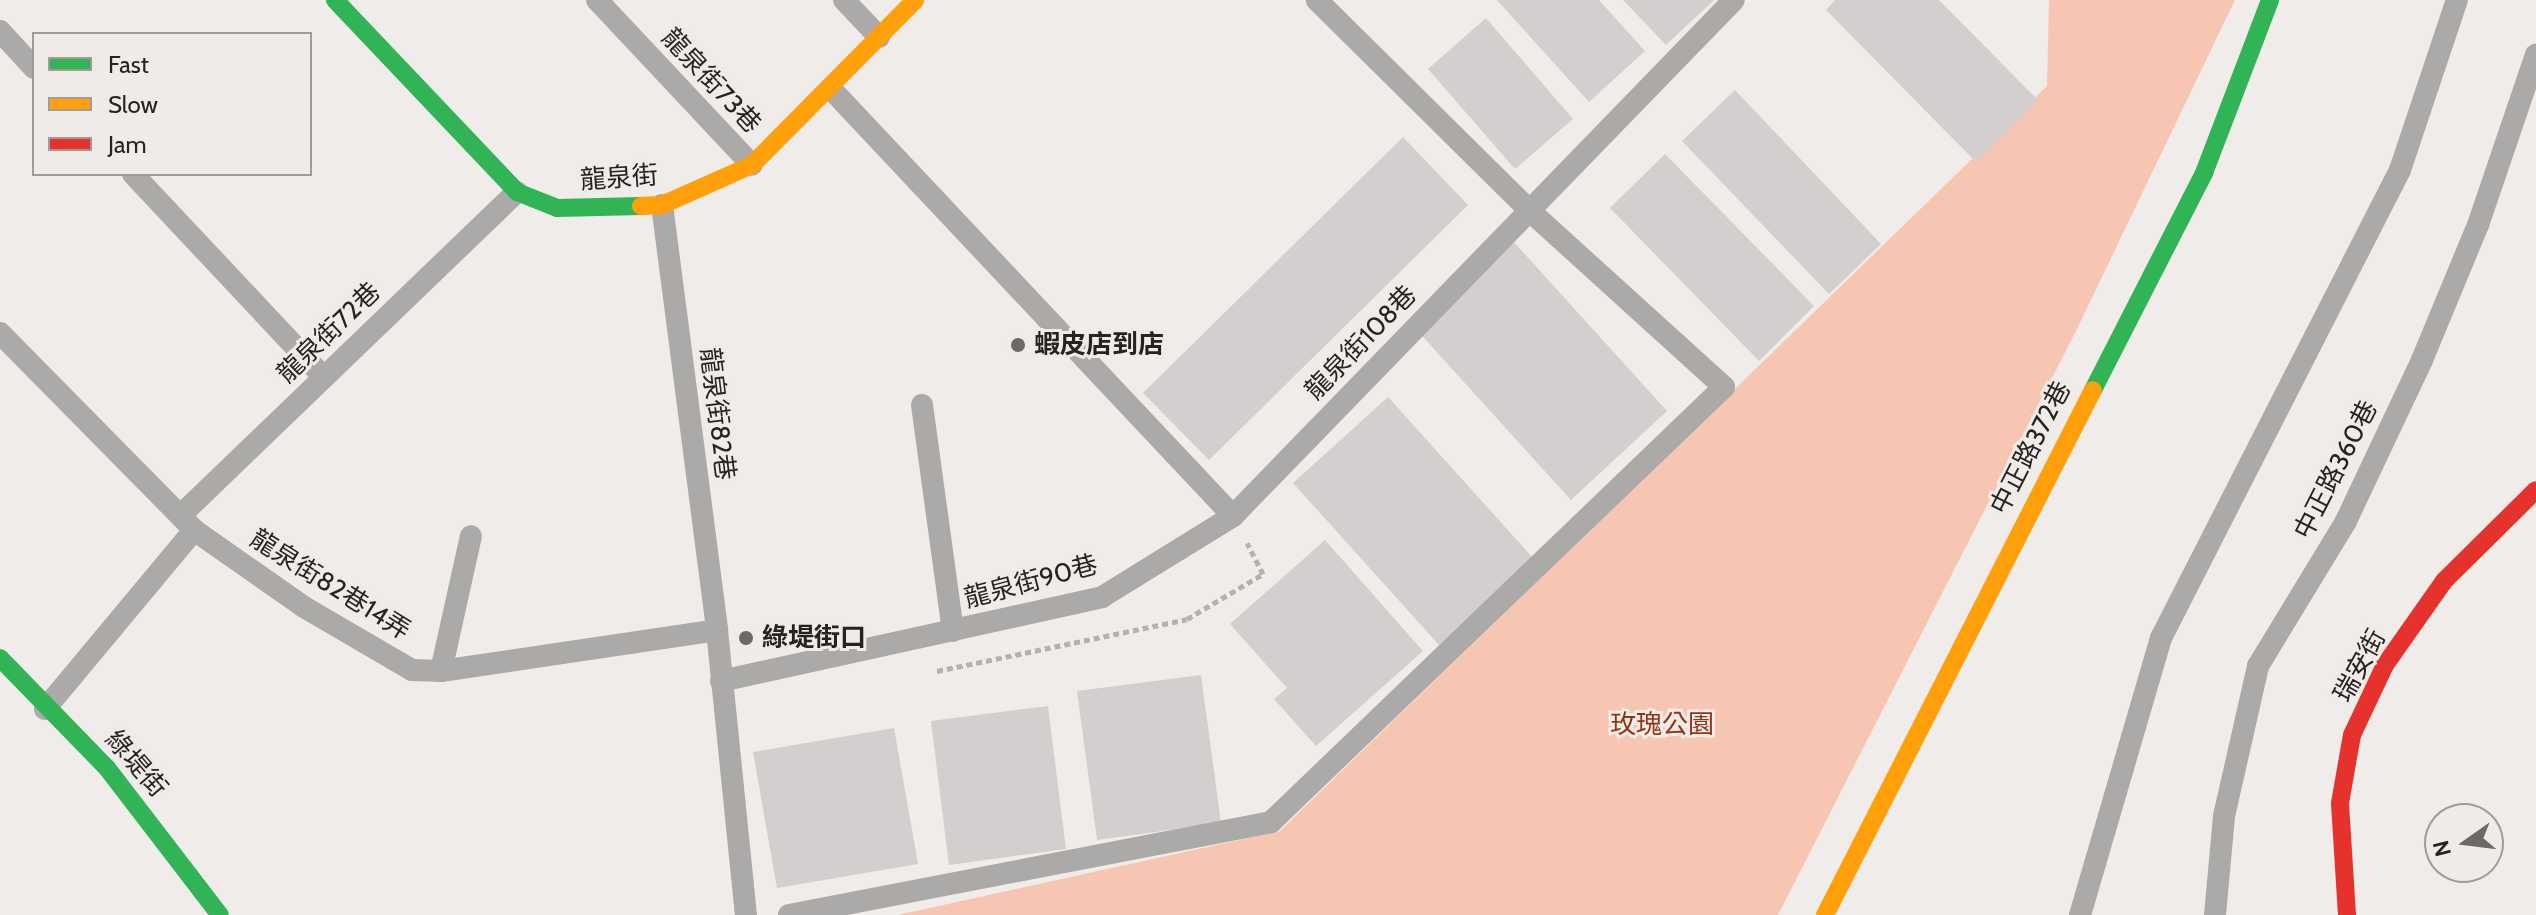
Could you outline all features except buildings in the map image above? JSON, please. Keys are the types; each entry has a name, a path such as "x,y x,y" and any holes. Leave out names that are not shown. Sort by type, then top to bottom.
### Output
{"street":[{"name":"龍泉街","path":"335,0 517,192 557,208 662,205 752,165 831,89 915,0"},
{"name":"中正路372巷","path":"1825,915 2204,173 2270,0"},
{"name":"瑞安街","path":"2347,915 2340,803 2352,735 2385,665 2444,581 2534,486"},
{"name":"綠堤街","path":"0,658 45,709 107,768 220,915"}],"lane":[{"name":"龍泉街73巷","path":"597,0 752,165"},
{"path":"844,0 879,37"},
{"path":"789,915 1271,822 1724,387 1528,209 1317,0"},
{"name":"龍泉街108巷","path":"1233,516 1734,0"},
{"path":"2080,915 2161,638 2400,170 2457,0"},
{"path":"0,31 32,66"},
{"name":"中正路360巷","path":"2215,915 2224,816 2258,666 2346,521 2422,360 2478,225 2536,55"},
{"path":"831,89 1233,516"},
{"path":"135,176 323,376"},
{"name":"龍泉街72巷","path":"45,709 187,523 323,376 517,192"},
{"name":"龍泉街82巷","path":"662,205 717,630"},
{"path":"0,333 187,523"},
{"path":"922,405 953,631"},
{"name":"龍泉街90巷","path":"721,681 1102,597 1233,516"},
{"name":"龍泉街82巷14弄","path":"187,523 304,607 412,670 441,671 717,630"},
{"name":"龍泉街82巷14弄","path":"441,671 471,536"},
{"path":"717,630 746,915"}],"green space":[{"name":"玫瑰公園","path":"2049,0 2235,0 2077,329 1778,915 898,915 1280,831 2047,86"}],"traffic: fast":[{"path":"335,0 517,192 557,208 641,206"},
{"path":"2093,390 2204,173 2270,0"},
{"path":"0,658 107,768 220,915"}],"traffic: slow":[{"path":"641,206 662,205 752,165 915,0"},
{"path":"1825,915 2093,390"}],"traffic: jam":[{"path":"2347,915 2340,803 2352,735 2385,665 2444,581 2536,490"}],"place":[{"name":"蝦皮店到店","path":"1018,345"},
{"name":"綠堤街口","path":"746,638"}]}
